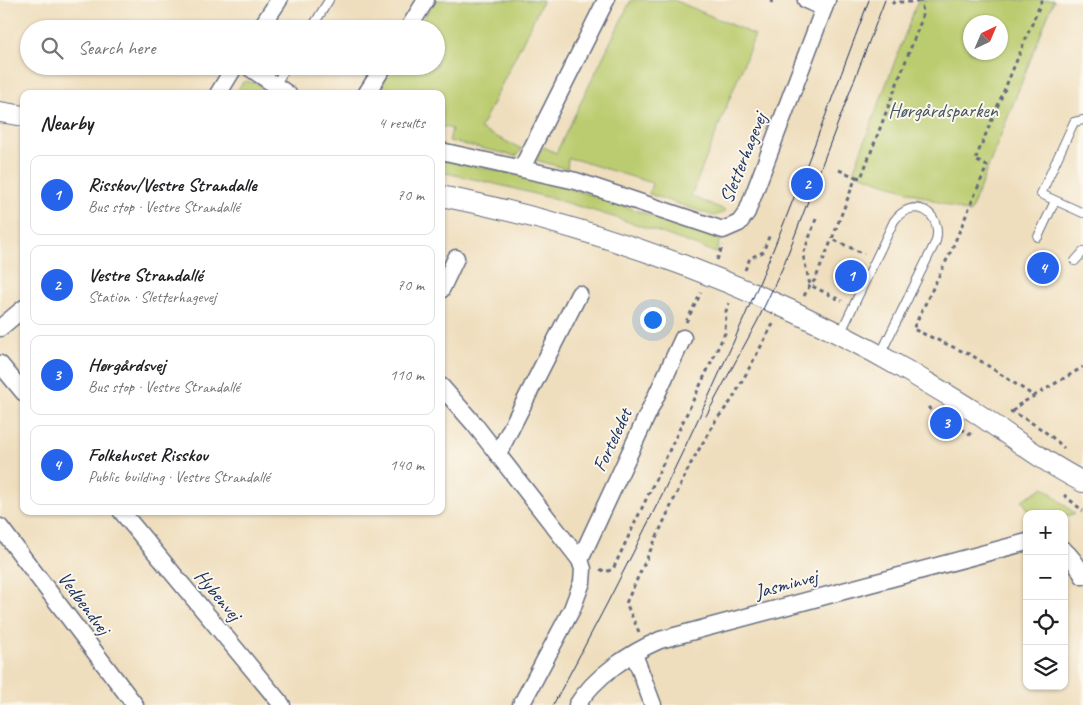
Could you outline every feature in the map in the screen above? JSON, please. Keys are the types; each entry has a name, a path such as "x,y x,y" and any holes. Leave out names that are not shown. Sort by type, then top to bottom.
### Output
{"street":[{"path":"266,20 279,0"},
{"path":"414,20 426,0"},
{"path":"522,168 606,0"},
{"name":"Sletterhagevej","path":"445,152 576,181 723,230 739,223 746,212 825,4 806,0"},
{"path":"220,90 230,75"},
{"path":"260,75 281,89"},
{"path":"369,90 378,75"},
{"path":"0,112 20,115"},
{"path":"445,197 498,208 579,230 709,276 789,309 880,355 970,409 1058,469 1083,482"},
{"path":"445,281 456,258"},
{"path":"498,454 578,294"},
{"path":"0,328 20,311"},
{"name":"Forteledet","path":"580,560 684,338"},
{"path":"0,364 20,388"},
{"path":"445,391 475,425 580,560 583,570 582,582 572,609 521,705"},
{"path":"1058,469 1083,495"},
{"name":"Hybenvej","path":"125,515 282,705"},
{"name":"Vedbendvej","path":"0,527 135,705"},
{"name":"Jasminvej","path":"577,705 597,680 640,650 660,640 1023,543"},
{"path":"1068,553 1083,576"},
{"path":"640,650 653,705"}],"lane":[{"path":"317,20 329,0"},
{"path":"281,89 285,75"},
{"path":"1083,120 1074,122 1041,194 1083,213"},
{"path":"1038,237 1055,201"},
{"path":"840,334 898,214 912,207 920,208 928,213 934,221 938,231 936,241 880,355"},
{"path":"1075,261 1083,252"}],"path":[{"path":"838,170 861,178 921,21 923,11 920,0 917,2 894,2 892,4"},
{"path":"1034,396 972,356 913,329 951,251 987,166 976,160 1042,0"},
{"path":"640,650 626,603 690,464 716,420 732,400 789,309 815,280 856,177"},
{"path":"816,220 803,255 810,285 853,307"},
{"path":"684,338 677,331 682,320 687,322 709,276 724,240 723,230"},
{"path":"582,582 590,580 598,568 606,572 613,569 724,333 726,311 750,258 763,252 770,234"},
{"path":"832,239 875,260"},
{"path":"1013,412 1017,406 1083,367"}],"green space":[{"path":"435,0 543,0 480,129 522,149 516,156 449,141 452,129 445,127 445,90 378,90 388,75 445,75 445,20 423,20"},
{"path":"631,0 674,0 755,35 691,196 725,210 723,213 714,216 649,194 652,183 574,159 568,159 567,169 536,160 539,152 544,147 556,153"},
{"name":"Hørgårdsparken","path":"918,0 1054,0 970,213 853,172"},
{"path":"246,81 258,84 266,90 238,90 242,83"},
{"path":"445,160 528,177 585,193 720,239 716,253 580,207 445,173"},
{"path":"1044,487 1075,514 1068,515 1068,510 1028,510 1022,500"}],"tram line":[{"path":"553,705 659,502 732,346 814,147 869,0"},
{"path":"706,416 757,322 782,269 885,0"}],"place":[{"name":"Vestre Strandallé","path":"807,184"},
{"name":"Folkehuset Risskov","path":"1043,268"},
{"name":"Risskov/Vestre Strandalle","path":"851,276"},
{"name":"Hørgårdsvej","path":"946,423"}]}
